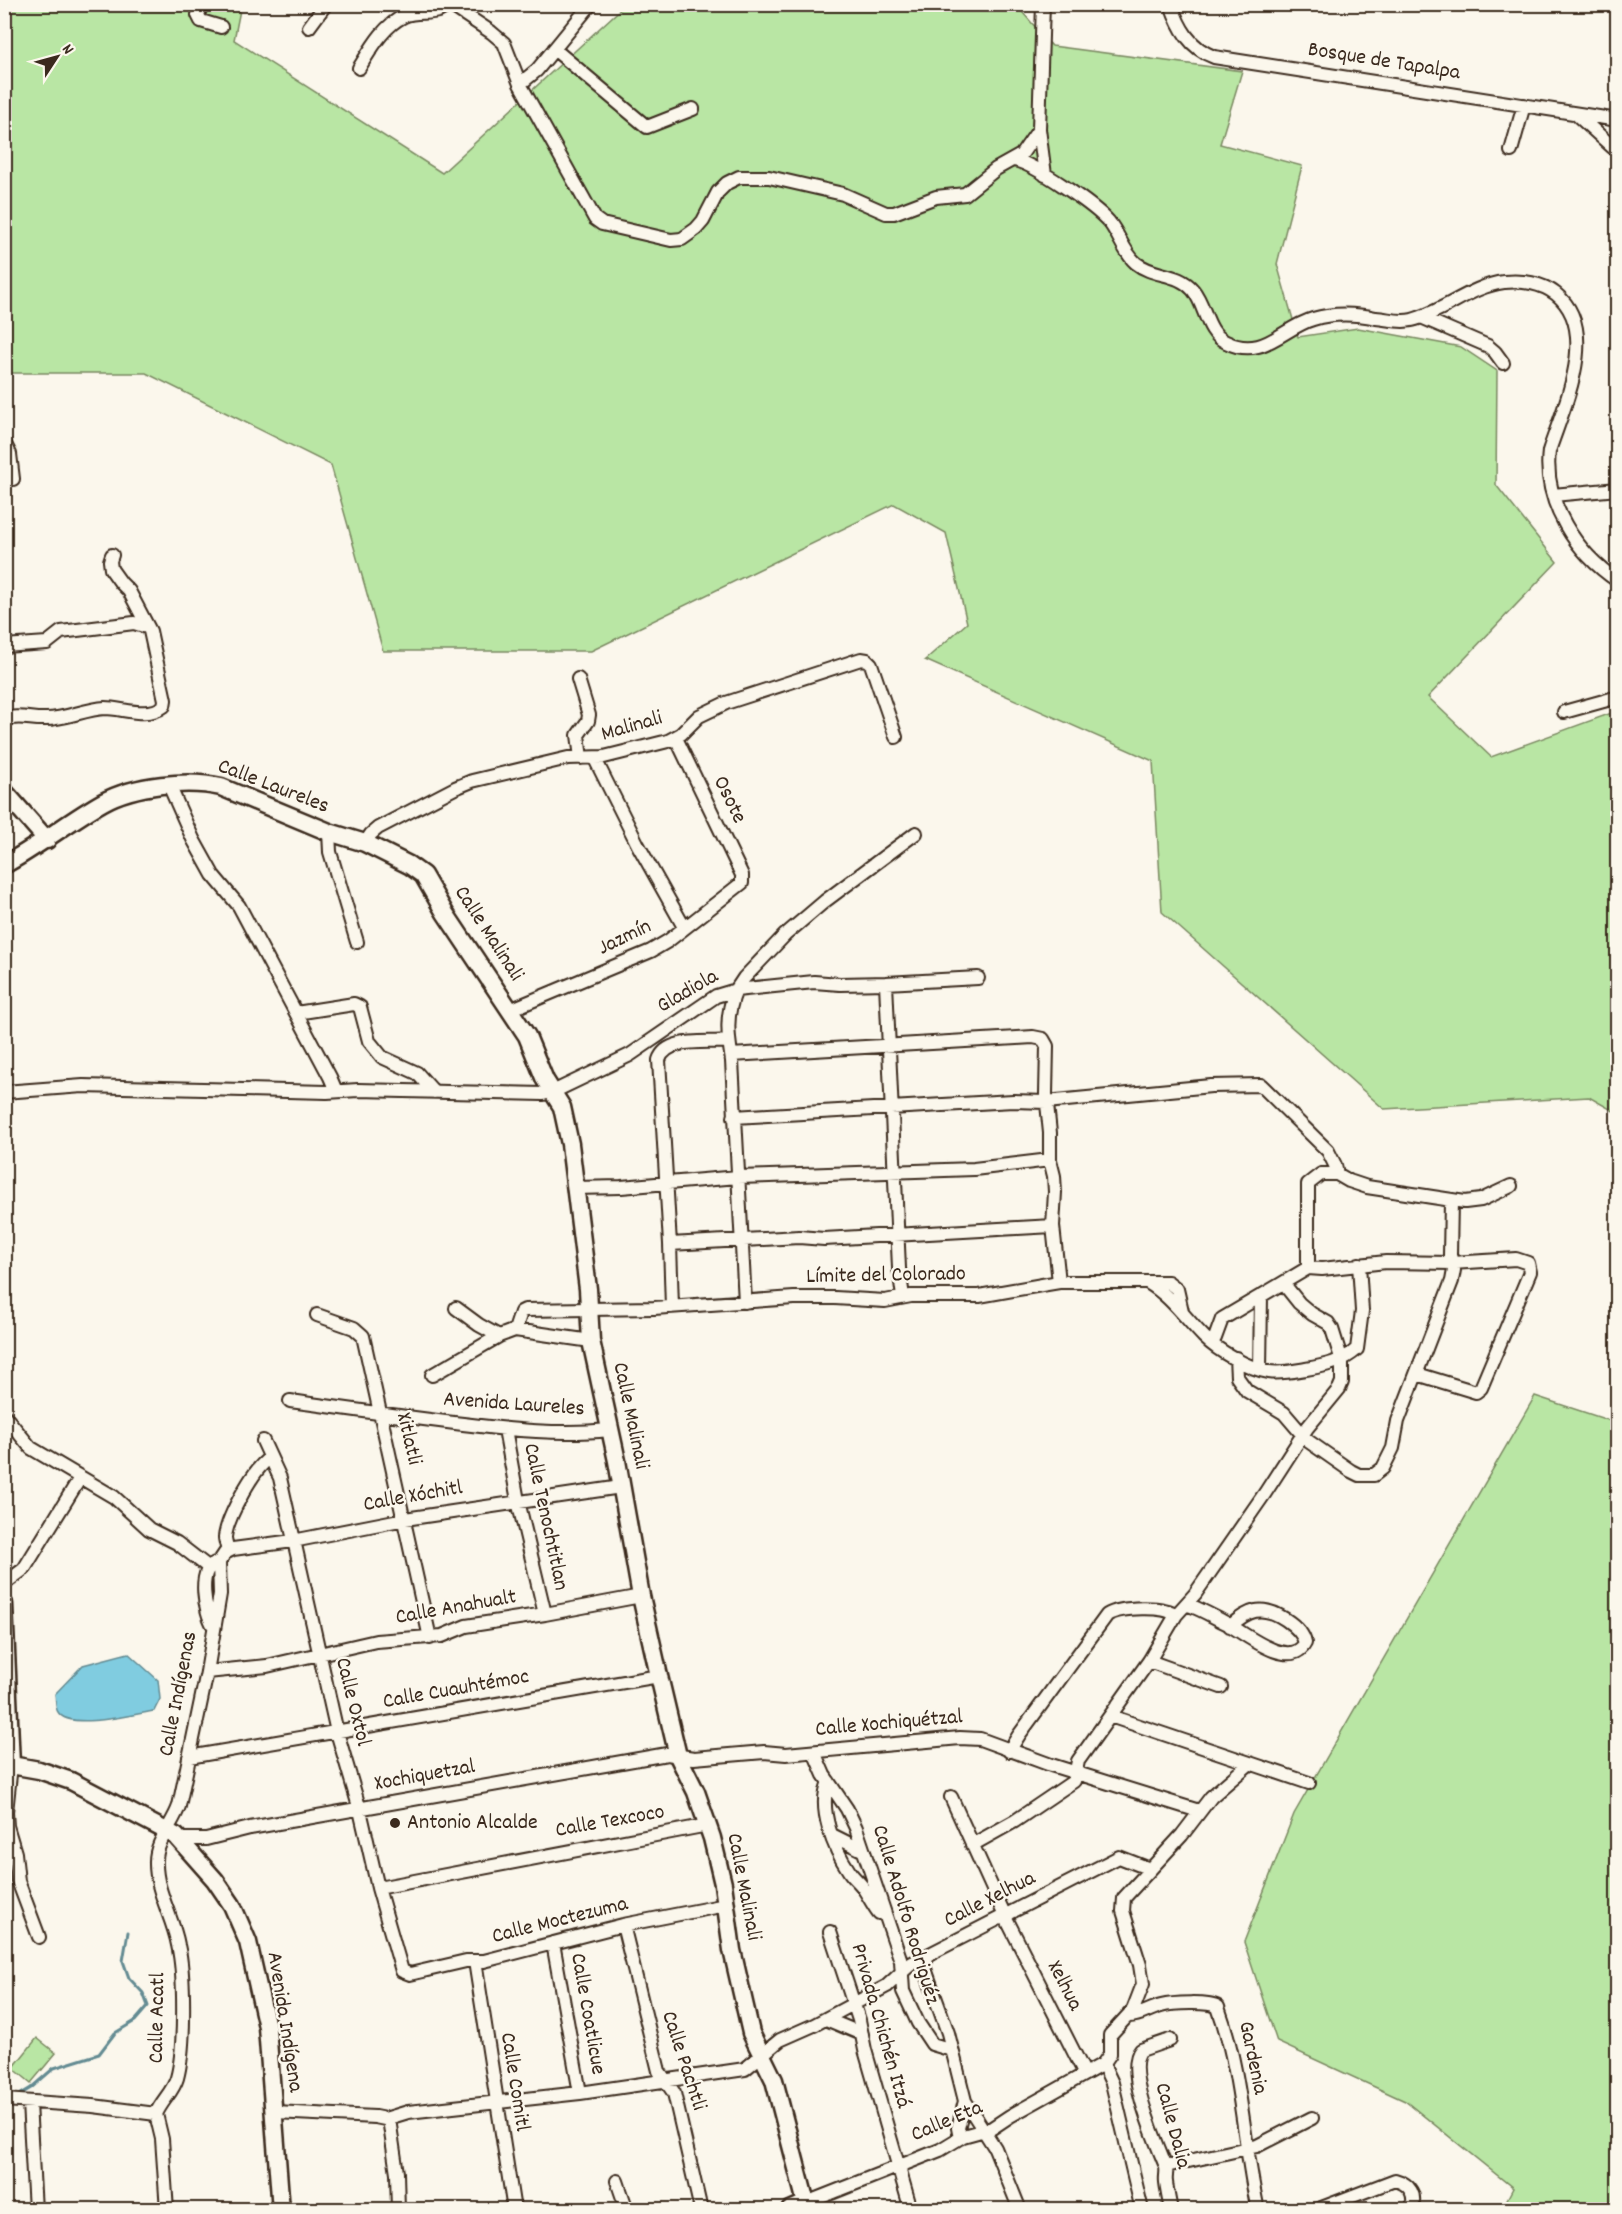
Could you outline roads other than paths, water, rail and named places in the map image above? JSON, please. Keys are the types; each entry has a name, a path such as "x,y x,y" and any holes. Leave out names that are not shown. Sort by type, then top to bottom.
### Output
{"street":[{"path":"202,4 198,15 201,21 221,27"},
{"path":"309,27 326,4"},
{"path":"359,68 384,32 397,20 415,13 439,12 448,4 502,40 520,84 597,221 671,240 682,238 696,229 718,192 727,183 750,175 769,177 843,194 890,214 936,198 965,194 996,169 1014,160 1026,150 1039,129"},
{"path":"520,84 531,77 591,4"},
{"path":"1043,4 1039,129 1045,175"},
{"name":"Bosque de Tapalpa","path":"1171,4 1180,27 1192,45 1214,57 1617,120"},
{"path":"554,49 647,127 693,109"},
{"path":"1511,151 1524,105"},
{"path":"1575,113 1617,152"},
{"path":"1014,160 1045,175 1102,215 1136,264 1176,278 1190,287 1202,303 1213,333 1224,342 1245,347 1259,346 1298,325 1324,316 1358,316 1409,321 1486,287 1504,282 1528,282 1550,289 1567,305 1576,327 1577,351 1575,372 1549,451 1547,465 1553,495 1570,532 1589,558 1617,581"},
{"path":"1421,317 1488,346 1503,363"},
{"path":"4,442 10,454 13,479"},
{"path":"1553,495 1617,489"},
{"path":"4,720 13,717 60,718 101,708 136,712 161,708 165,700 147,627 129,591 111,568 112,555"},
{"path":"4,646 47,643 61,632 134,624 147,627"},
{"name":"Malinali","path":"365,843 378,828 464,784 568,758 595,759 676,738 699,716 726,703 864,659 871,664 896,737"},
{"path":"578,679 589,716 578,735 581,758"},
{"path":"1564,712 1617,697"},
{"name":"Osote","path":"676,738 743,880"},
{"path":"595,759 638,845 684,927"},
{"name":"Calle Laureles","path":"4,865 94,807 114,797 169,785 204,783 221,787 329,832 365,843"},
{"path":"169,785 193,839 219,883 239,906 336,1091"},
{"path":"4,790 46,840"},
{"path":"329,832 330,852 357,942"},
{"name":"Gladiola","path":"4,1092 83,1086 536,1094 552,1091 630,1055 716,996 735,990 785,935 825,901 916,833"},
{"name":"Calle Malinali","path":"365,843 409,865 423,875 445,913 527,1036 545,1080 564,1114 570,1144 591,1341 641,1596 678,1756 696,1792 708,1825 726,1905 732,1950 751,2033 774,2080 807,2206"},
{"name":"Jazmín","path":"510,1010 651,951 668,941 743,880"},
{"path":"744,1302 731,1054 727,1019 735,990 813,982 886,983 978,978"},
{"path":"886,983 903,1297"},
{"path":"297,1013 354,1004 360,1007 369,1041 382,1057 417,1072 434,1092"},
{"path":"731,1054 1032,1037 1045,1041 1047,1046 1046,1102 1055,1192 1053,1226 1059,1282"},
{"path":"672,1307 658,1067 661,1054 671,1047 681,1044 728,1041"},
{"path":"649,1042 661,1054"},
{"path":"734,1117 1013,1101 1046,1102 1211,1086 1261,1084 1328,1151 1337,1174"},
{"path":"574,1188 738,1178 974,1169 1050,1160"},
{"path":"1308,1268 1308,1184 1322,1174 1337,1174 1367,1187 1451,1201 1473,1202 1510,1186"},
{"path":"1236,1359 1237,1377 1243,1387 1284,1413 1302,1435 1356,1473 1370,1476 1377,1474 1383,1468 1393,1448 1398,1421 1452,1281 1454,1270 1450,1255 1451,1201"},
{"path":"670,1244 799,1237 824,1239 1053,1226"},
{"path":"1359,1264 1362,1311 1357,1349 1342,1360 1292,1372 1269,1372 1236,1359 1210,1342 1215,1338 1222,1319 1308,1268 1322,1269 1359,1264 1386,1262 1452,1263 1516,1259 1528,1263 1530,1269 1481,1388 1476,1392 1417,1374"},
{"name":"Límite del Colorado","path":"515,1330 521,1312 524,1310 672,1307 794,1298 885,1301 903,1297 979,1296 1059,1282 1163,1281 1173,1285 1179,1294 1182,1311 1210,1342"},
{"path":"972,1845 1015,1821 1071,1784 1076,1778 1078,1761 1149,1660 1176,1615 1271,1484 1302,1435 1340,1389 1342,1360 1330,1326 1306,1309 1283,1282"},
{"path":"1260,1370 1261,1296"},
{"path":"456,1308 479,1325 500,1336"},
{"name":"Xitlatli","path":"317,1315 354,1328 363,1336 430,1638"},
{"path":"432,1375 500,1336 515,1330 591,1341"},
{"name":"Avenida Laureles","path":"290,1401 506,1429 564,1432 609,1430"},
{"path":"4,1415 31,1448 114,1497 148,1529 213,1564 228,1551 226,1534 236,1508 262,1464 270,1458"},
{"name":"Calle Tenochtitlan","path":"506,1429 518,1501 545,1614"},
{"name":"Calle Oxtol","path":"263,1441 280,1478 337,1732 360,1810 378,1888 404,1973"},
{"path":"4,1584 24,1569 80,1478"},
{"name":"Calle Xóchitl","path":"228,1551 294,1541 405,1519 621,1487"},
{"name":"Calle Indígenas","path":"174,1835 178,1806 207,1672 213,1625 220,1594 213,1564"},
{"name":"Calle Anahualt","path":"207,1672 267,1666 376,1641 442,1636 466,1626 641,1596"},
{"path":"4,1604 8,1765 7,1826 15,1853 18,1881 39,1936"},
{"path":"1186,1604 1252,1640 1287,1654 1300,1650 1305,1643 1302,1634 1294,1626 1266,1612 1250,1613 1230,1626"},
{"path":"1009,1751 1032,1716 1107,1615 1125,1610 1161,1609 1176,1615"},
{"path":"1149,1660 1221,1687"},
{"name":"Calle Cuauhtémoc","path":"189,1756 659,1676"},
{"path":"1110,1716 1309,1783"},
{"name":"Calle Xochiquétzal","path":"678,1756 693,1758 764,1752 786,1754 960,1738 980,1739 1009,1751 1199,1811"},
{"name":"Calle Adolfo Rodriguéz","path":"814,1752 829,1782 853,1819 901,1961 903,1991 918,2023 933,2044 952,2050"},
{"name":"Xochiquetzal","path":"174,1835 206,1839 250,1828 667,1754 678,1756"},
{"path":"1142,2210 1106,2059 1110,2035 1129,2016 1141,1991 1143,1976 1123,1902 1127,1894 1182,1835 1199,1811 1220,1788 1249,1764"},
{"name":"Avenida Indígena","path":"8,1765 39,1770 71,1781 174,1835 221,1887 239,1918 248,1942 267,2026 281,2210"},
{"path":"829,1782 826,1789 826,1814 832,1835 849,1872 863,1887 878,1912 885,1916"},
{"name":"Xelhua","path":"951,1797 1005,1916 1084,2074"},
{"name":"Calle Texcoco","path":"378,1888 708,1825"},
{"name":"Calle Acatl","path":"156,2114 174,2088 182,2039 182,1994 178,1944 165,1905 156,1860 161,1841 174,1835"},
{"path":"832,1835 864,1851"},
{"name":"Calle Xelhua","path":"761,2056 780,2040 826,2019 887,1986 912,1963 1119,1857 1150,1869"},
{"name":"Calle Moctezuma","path":"404,1973 410,1974 466,1960 483,1961 623,1926 726,1905"},
{"name":"Calle Pachtli","path":"623,1926 659,2071 674,2093 701,2210"},
{"name":"Privada Chichén Itzá","path":"830,1932 854,2004 910,2210"},
{"name":"Calle Coatlicue","path":"553,1943 580,2093"},
{"path":"928,1955 924,1966 952,2050 965,2101 1000,2159 1020,2210"},
{"name":"Calle Comitl","path":"475,1961 514,2210"},
{"name":"Gardenia","path":"1129,2016 1138,2016 1162,2005 1198,2003 1213,2004 1218,2007 1239,2085 1249,2148 1249,2167 1258,2210"},
{"path":"826,2019 862,2034"},
{"name":"Calle Dalia","path":"1170,2040 1141,2050 1136,2059 1141,2098 1158,2151 1166,2166 1166,2183 1171,2210"},
{"path":"274,2112 389,2119 408,2112 580,2093 745,2069 761,2056"},
{"name":"Calle Eta","path":"790,2210 807,2206 940,2150 960,2138 992,2128 1106,2059"},
{"path":"4,2100 93,2106 156,2114 162,2139 167,2210"},
{"path":"960,2138 958,2128 965,2101"},
{"path":"29,2103 35,2210"},
{"path":"1166,2166 1249,2148 1267,2142 1312,2118"},
{"path":"389,2119 397,2173 398,2210"},
{"path":"1316,2210 1391,2180 1403,2183 1411,2190 1413,2203"},
{"path":"617,2181 627,2210"}],"water":[{"path":"128,1653 158,1680 160,1699 154,1711 88,1721 65,1718 58,1712 55,1694 83,1665"}],"waterway":[{"path":"16,2097 31,2088 54,2068 99,2054 115,2033 135,2021 148,2006 143,1993 129,1978 123,1961 128,1932"},
{"path":"4,2117 13,2103"}],"place":[{"name":"Antonio Alcalde","path":"395,1823"}]}
